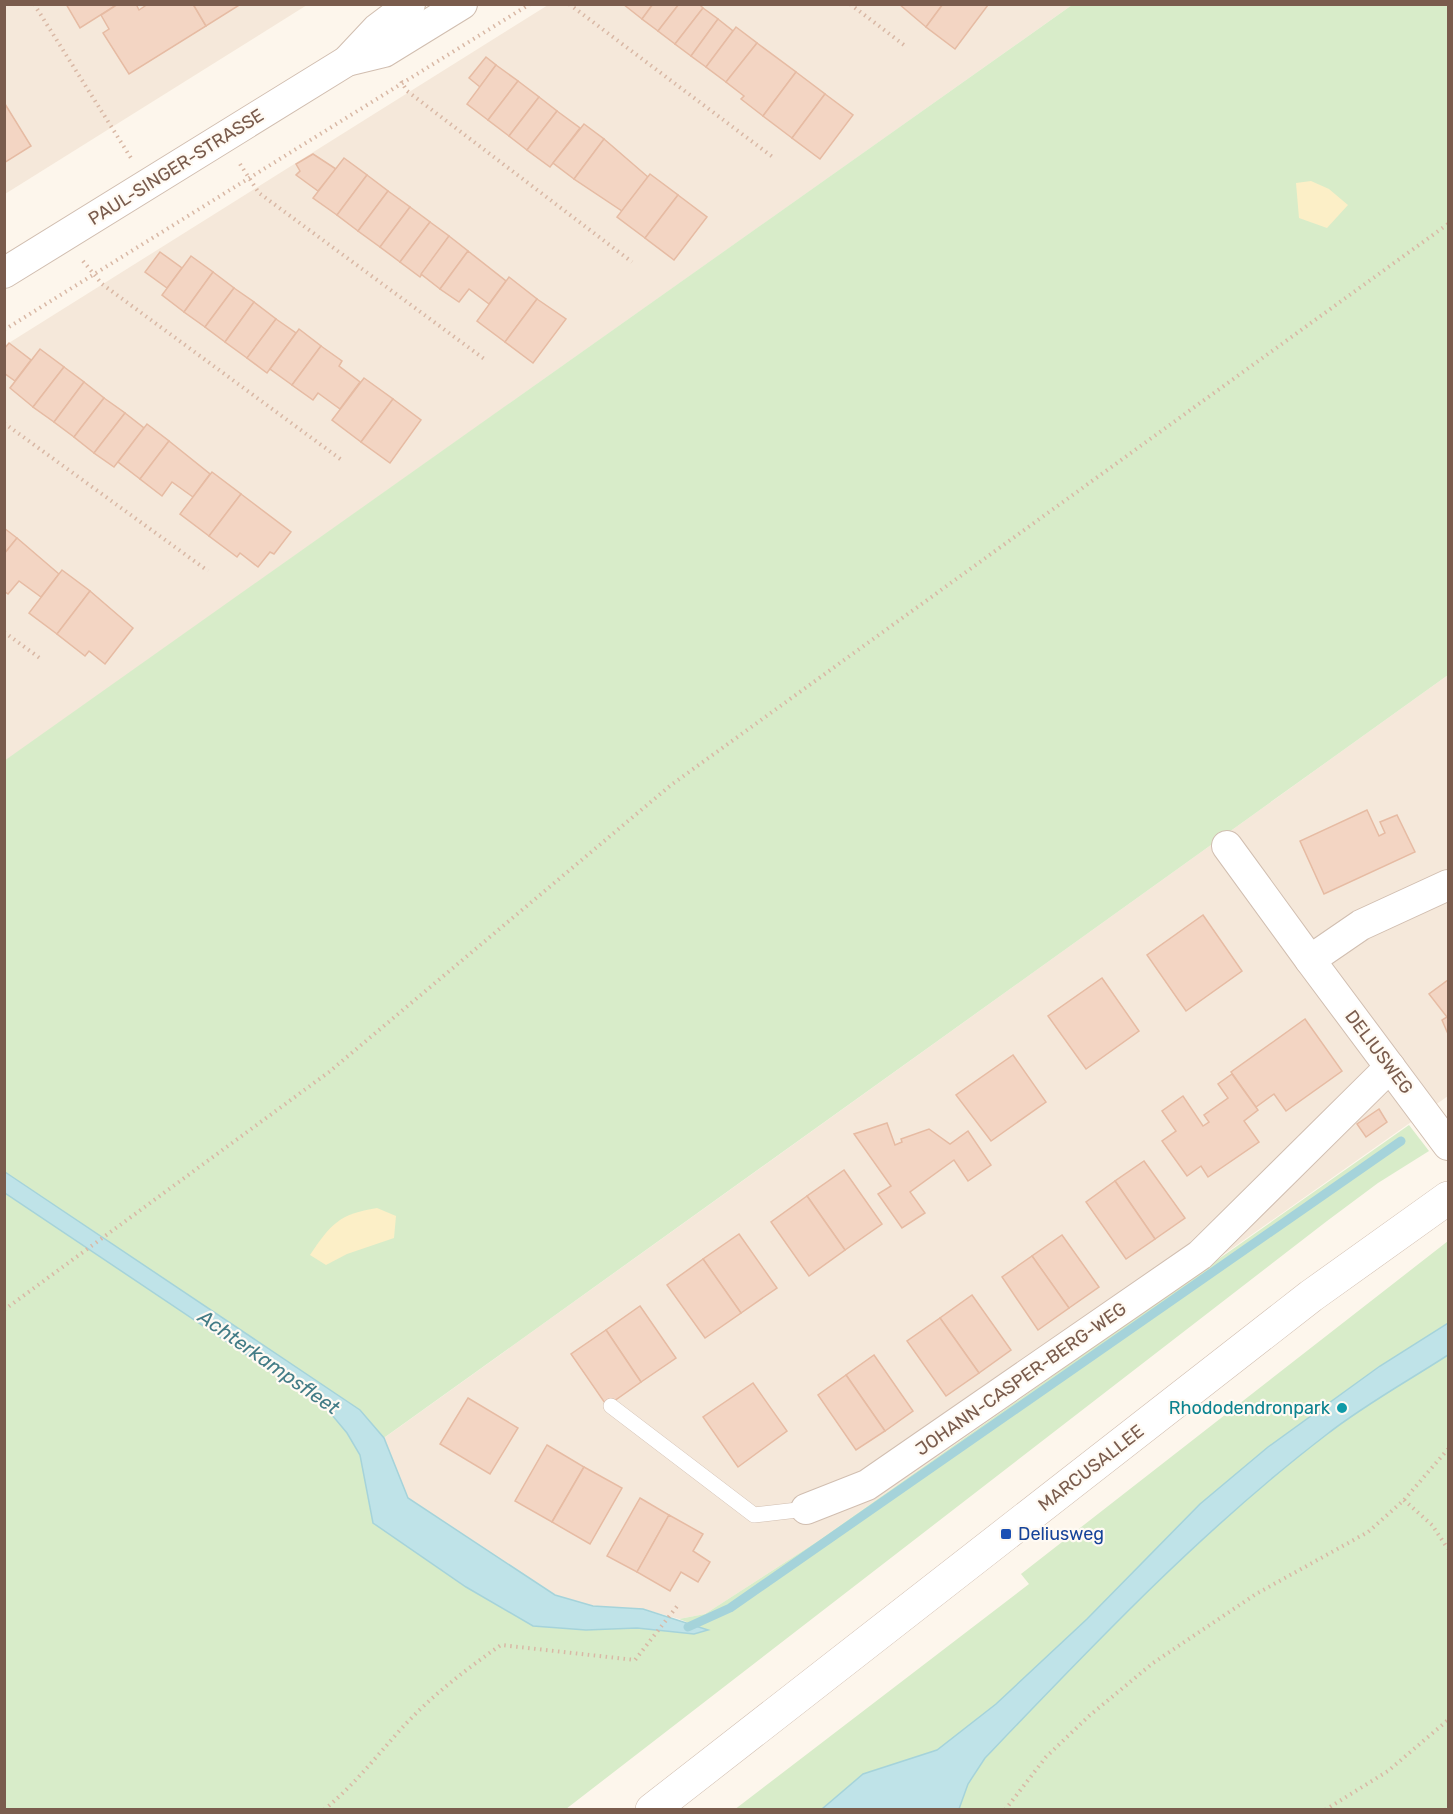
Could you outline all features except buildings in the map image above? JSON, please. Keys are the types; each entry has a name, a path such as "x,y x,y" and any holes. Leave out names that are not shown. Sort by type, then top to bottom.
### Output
{"street":[{"name":"PAUL-SINGER-STRASSE","path":"4,273 347,61 377,29 410,4"},
{"name":"PAUL-SINGER-STRASSE","path":"347,61 384,52 462,4"},
{"name":"DELIUSWEG","path":"1227,846 1449,1145"},
{"path":"1310,960 1361,925 1449,885"},
{"name":"JOHANN-CASPER-BERG-WEG","path":"806,1509 867,1485 1200,1255 1390,1067"},
{"name":"MARCUSALLEE","path":"652,1809 1311,1296 1449,1198"}],"lane":[{"name":"JOHANN-CASPER-BERG-WEG","path":"611,1406 754,1515 806,1509"}],"path":[{"path":"34,4 147,184"},
{"path":"4,330 530,4"},
{"path":"569,4 774,158"},
{"path":"850,4 904,45"},
{"path":"384,52 406,91 632,262"},
{"path":"223,138 259,193 487,361"},
{"path":"4,1310 90,1250 329,1072 671,785 1449,224"},
{"path":"63,237 102,284 344,461"},
{"path":"4,423 208,571"},
{"path":"4,632 41,659"},
{"path":"1005,1809 1046,1757 1089,1716 1154,1663 1256,1594 1368,1532 1404,1500 1449,1449"},
{"path":"1404,1500 1432,1525 1449,1549"},
{"path":"324,1809 354,1785 410,1720 460,1674 501,1645 635,1660 678,1605"},
{"path":"1325,1809 1388,1771 1449,1720"}],"shaded area":[{"path":"5,5 307,5 5,194"},
{"path":"548,5 1072,5 5,761 4,346"},
{"path":"1448,675 1448,1096 818,1541 705,1614 679,1619 643,1609 593,1606 555,1595 408,1498 384,1438"}],"green space":[{"path":"1072,5 1448,5 1448,675 360,1455 373,1523 466,1587 533,1626 586,1630 637,1628 694,1634 707,1630 679,1619 705,1614 818,1541 1409,1125 1429,1151 1378,1183 1327,1221 566,1809 5,1809 4,761"},
{"name":"Rhododendronpark","path":"1448,1241 1448,1809 734,1810 1029,1584 1021,1574"}],"sand":[{"path":"1311,181 1329,189 1348,205 1327,228 1299,218 1296,183"},
{"path":"377,1208 396,1216 394,1238 347,1254 326,1265 310,1255 324,1235 337,1222 364,1210"}],"water":[{"name":"Achterkampsfleet","path":"5,1172 360,1410 384,1438 408,1498 555,1595 593,1606 643,1609 708,1630 694,1634 637,1628 586,1630 533,1626 466,1587 373,1523 360,1455 347,1433 327,1409 5,1193"},
{"path":"1448,1323 1448,1355 1371,1403 1326,1435 1192,1549 1108,1631 985,1758 968,1784 959,1809 822,1809 863,1774 937,1750 996,1704 1087,1619 1200,1504 1268,1447 1380,1366"}],"waterway":[{"path":"688,1627 730,1608 1401,1141"}],"place":[{"name":"Rhododendronpark","path":"1342,1408"},
{"name":"Deliusweg","path":"1006,1534"}]}
